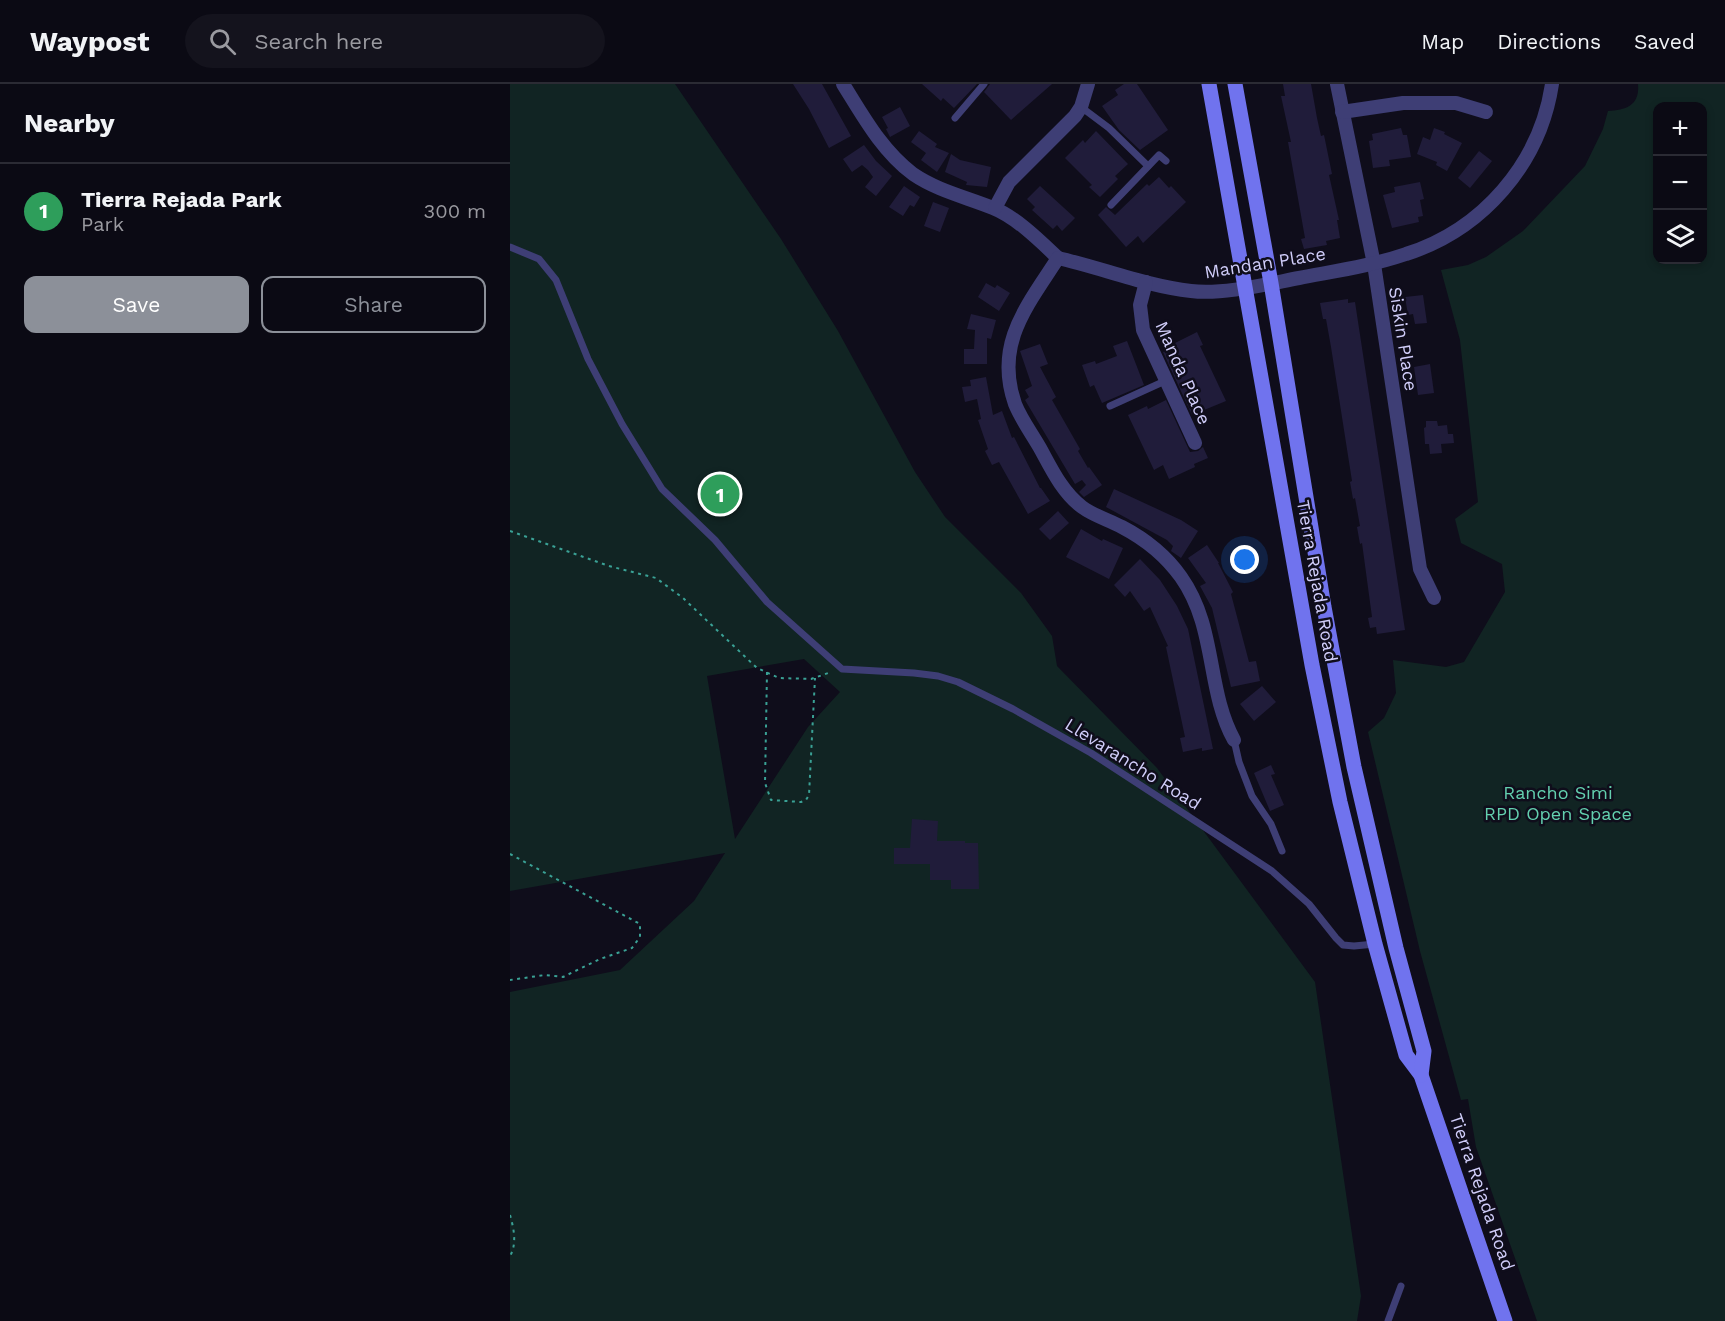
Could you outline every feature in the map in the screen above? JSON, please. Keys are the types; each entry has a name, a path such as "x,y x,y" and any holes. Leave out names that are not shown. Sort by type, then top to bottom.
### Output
{"main road":[{"name":"Tierra Rejada Road","path":"1209,84 1312,665 1340,802 1375,944 1406,1055 1421,1075 1505,1321"},
{"name":"Tierra Rejada Road","path":"1235,84 1271,283 1324,607 1352,755 1396,948 1424,1051 1421,1075"}],"street":[{"path":"843,84 876,136 911,172 931,185 995,208 1041,242 1058,258 1019,320 1012,336 1008,367 1010,387 1016,406 1067,492 1080,506 1121,526 1143,540 1163,557 1180,577 1194,600 1204,624 1224,722 1234,740"},
{"path":"995,208 1009,182 1081,107 1088,84"},
{"name":"Siskin Place","path":"1337,84 1374,264 1420,569 1434,598"},
{"name":"Mandan Place","path":"1058,258 1146,282 1191,291 1271,283 1374,264 1407,254 1437,242 1464,227 1488,207 1509,184 1527,158 1540,129 1550,99 1552,84"},
{"path":"1342,112 1403,104 1456,104 1486,112"},
{"name":"Manda Place","path":"1146,282 1140,305 1143,330 1195,443"}],"lane":[{"path":"955,118 984,84"},
{"path":"1081,107 1109,128 1148,166"},
{"path":"1111,205 1159,154 1166,160"},
{"path":"510,247 539,259 556,280 588,359 622,424 662,489 715,540 766,602 842,669"},
{"path":"1110,406 1165,381"},
{"name":"Llevarancho Road","path":"842,669 938,676 958,682 1013,709 1091,753 1272,871 1309,904 1343,945 1375,944"},
{"path":"1234,740 1239,762 1252,796 1271,824 1282,851"},
{"path":"1388,1321 1401,1286"}],"path":[{"path":"510,531 609,567 656,578 683,598 757,668 779,678 815,678 842,669"},
{"path":"767,672 765,783 771,800 801,802 809,795 815,678"},
{"path":"510,854 640,924 640,937 632,948 600,959 563,977 545,975 510,980"},
{"path":"510,1215 515,1233 513,1252 510,1256"}],"green space":[{"path":"510,84 675,84 781,239 838,331 915,472 945,517 1021,593 1052,636 1057,666 1157,768 1315,982 1361,1296 1357,1321 510,1321 510,992 620,970 694,901 725,853 510,891","holes":["804,659 840,692 808,727 735,839 707,676"]},
{"name":"Rancho Simi RPD Open Space","path":"1638,84 1725,84 1725,1321 1537,1321 1476,1147 1468,1099 1461,1100 1420,951 1368,732 1384,718 1396,693 1393,660 1446,667 1464,662 1505,592 1502,564 1461,543 1455,519 1478,502 1460,340 1441,270 1468,265 1486,257 1523,231 1585,166 1603,129 1608,111 1626,108 1637,97"}],"building":[{"path":"793,84 822,84 851,136 829,148"},
{"path":"922,84 977,84 954,108 943,98 941,101"},
{"path":"990,84 1052,84 1011,120 984,92"},
{"path":"1124,84 1137,84 1168,130 1140,150 1119,130 1102,106 1118,95 1115,90"},
{"path":"1283,84 1311,84 1321,136 1324,135 1332,174 1329,175 1339,220 1337,220 1340,238 1326,241 1327,245 1304,249 1301,239 1305,238 1288,142 1291,142 1281,96 1285,96"},
{"path":"900,107 910,126 890,137 882,117"},
{"path":"1401,128 1403,135 1407,135 1411,157 1389,160 1390,166 1373,168 1369,141 1373,140 1372,134"},
{"path":"1434,128 1462,143 1447,171 1436,165 1437,162 1417,154 1423,137 1430,140"},
{"path":"919,131 937,144 935,147 949,153 937,172 921,160 926,153 911,142"},
{"path":"1096,131 1128,164 1115,176 1118,179 1100,197 1089,187 1092,185 1065,158 1083,140 1085,143"},
{"path":"864,145 876,161 892,176 876,196 865,187 873,177 868,170 862,165 852,172 843,159"},
{"path":"1479,151 1492,161 1470,188 1458,178"},
{"path":"951,154 960,160 991,167 987,187 966,185 967,182 945,172"},
{"path":"1159,177 1186,202 1143,243 1138,236 1126,247 1098,215 1106,207 1115,215 1147,184 1149,186"},
{"path":"1420,182 1424,199 1420,200 1423,216 1418,217 1419,222 1392,228 1383,195 1395,192 1394,187"},
{"path":"904,186 920,197 914,207 910,205 903,216 889,207"},
{"path":"1040,186 1075,218 1062,231 1057,225 1053,229 1032,210 1035,207 1027,199"},
{"path":"933,202 949,208 940,232 924,226"},
{"path":"986,283 995,288 997,285 1010,293 999,311 978,297"},
{"path":"1423,295 1427,323 1415,324 1413,314 1408,315 1405,297"},
{"path":"1348,299 1348,303 1355,302 1405,630 1377,634 1376,627 1370,628 1368,618 1372,617 1362,543 1360,544 1357,527 1360,526 1350,482 1352,481 1326,319 1323,319 1320,303"},
{"path":"971,314 996,320 991,339 987,338 987,364 964,364 964,349 974,349 975,330 967,329"},
{"path":"1197,332 1203,345 1200,346 1226,401 1192,415 1163,352 1177,346 1175,343"},
{"path":"1127,341 1144,385 1102,403 1094,385 1090,387 1082,365 1095,361 1096,364 1117,356 1113,346"},
{"path":"1040,344 1048,364 1040,367 1056,397 1052,400 1080,449 1078,451 1088,468 1102,485 1084,497 1079,492 1086,485 1082,480 1075,484 1025,400 1029,397 1025,390 1032,386 1020,351"},
{"path":"1430,364 1434,393 1418,395 1414,367"},
{"path":"986,377 993,415 1002,411 1012,438 1014,437 1040,488 1050,501 1028,514 999,462 992,465 985,451 988,449 978,420 981,419 977,399 965,402 962,387 971,386 970,380"},
{"path":"1166,400 1190,452 1198,451 1203,447 1208,458 1169,479 1163,465 1154,470 1128,415"},
{"path":"1426,421 1437,421 1438,426 1447,425 1448,434 1453,434 1454,443 1441,444 1442,453 1430,454 1429,444 1425,444"},
{"path":"1114,489 1181,520 1198,531 1181,558 1171,551 1173,546 1167,540 1106,507"},
{"path":"1058,511 1069,523 1050,540 1039,529"},
{"path":"1081,529 1102,541 1103,539 1123,548 1109,579 1066,557"},
{"path":"1207,545 1233,592 1231,594 1249,662 1256,661 1260,681 1231,687 1212,608 1200,586 1206,583 1188,558"},
{"path":"1140,559 1160,580 1177,606 1188,629 1213,749 1202,751 1202,748 1183,752 1180,738 1185,737 1166,647 1168,646 1150,607 1144,611 1130,591 1125,597 1114,585"},
{"path":"1262,686 1276,702 1254,721 1240,704"},
{"path":"1271,765 1275,774 1271,775 1284,805 1270,811 1254,773"},
{"path":"912,819 938,821 937,841 978,843 979,889 951,889 951,880 930,880 930,864 894,864 894,848 910,848"}],"place":[{"name":"Tierra Rejada Park","path":"720,494"}]}
